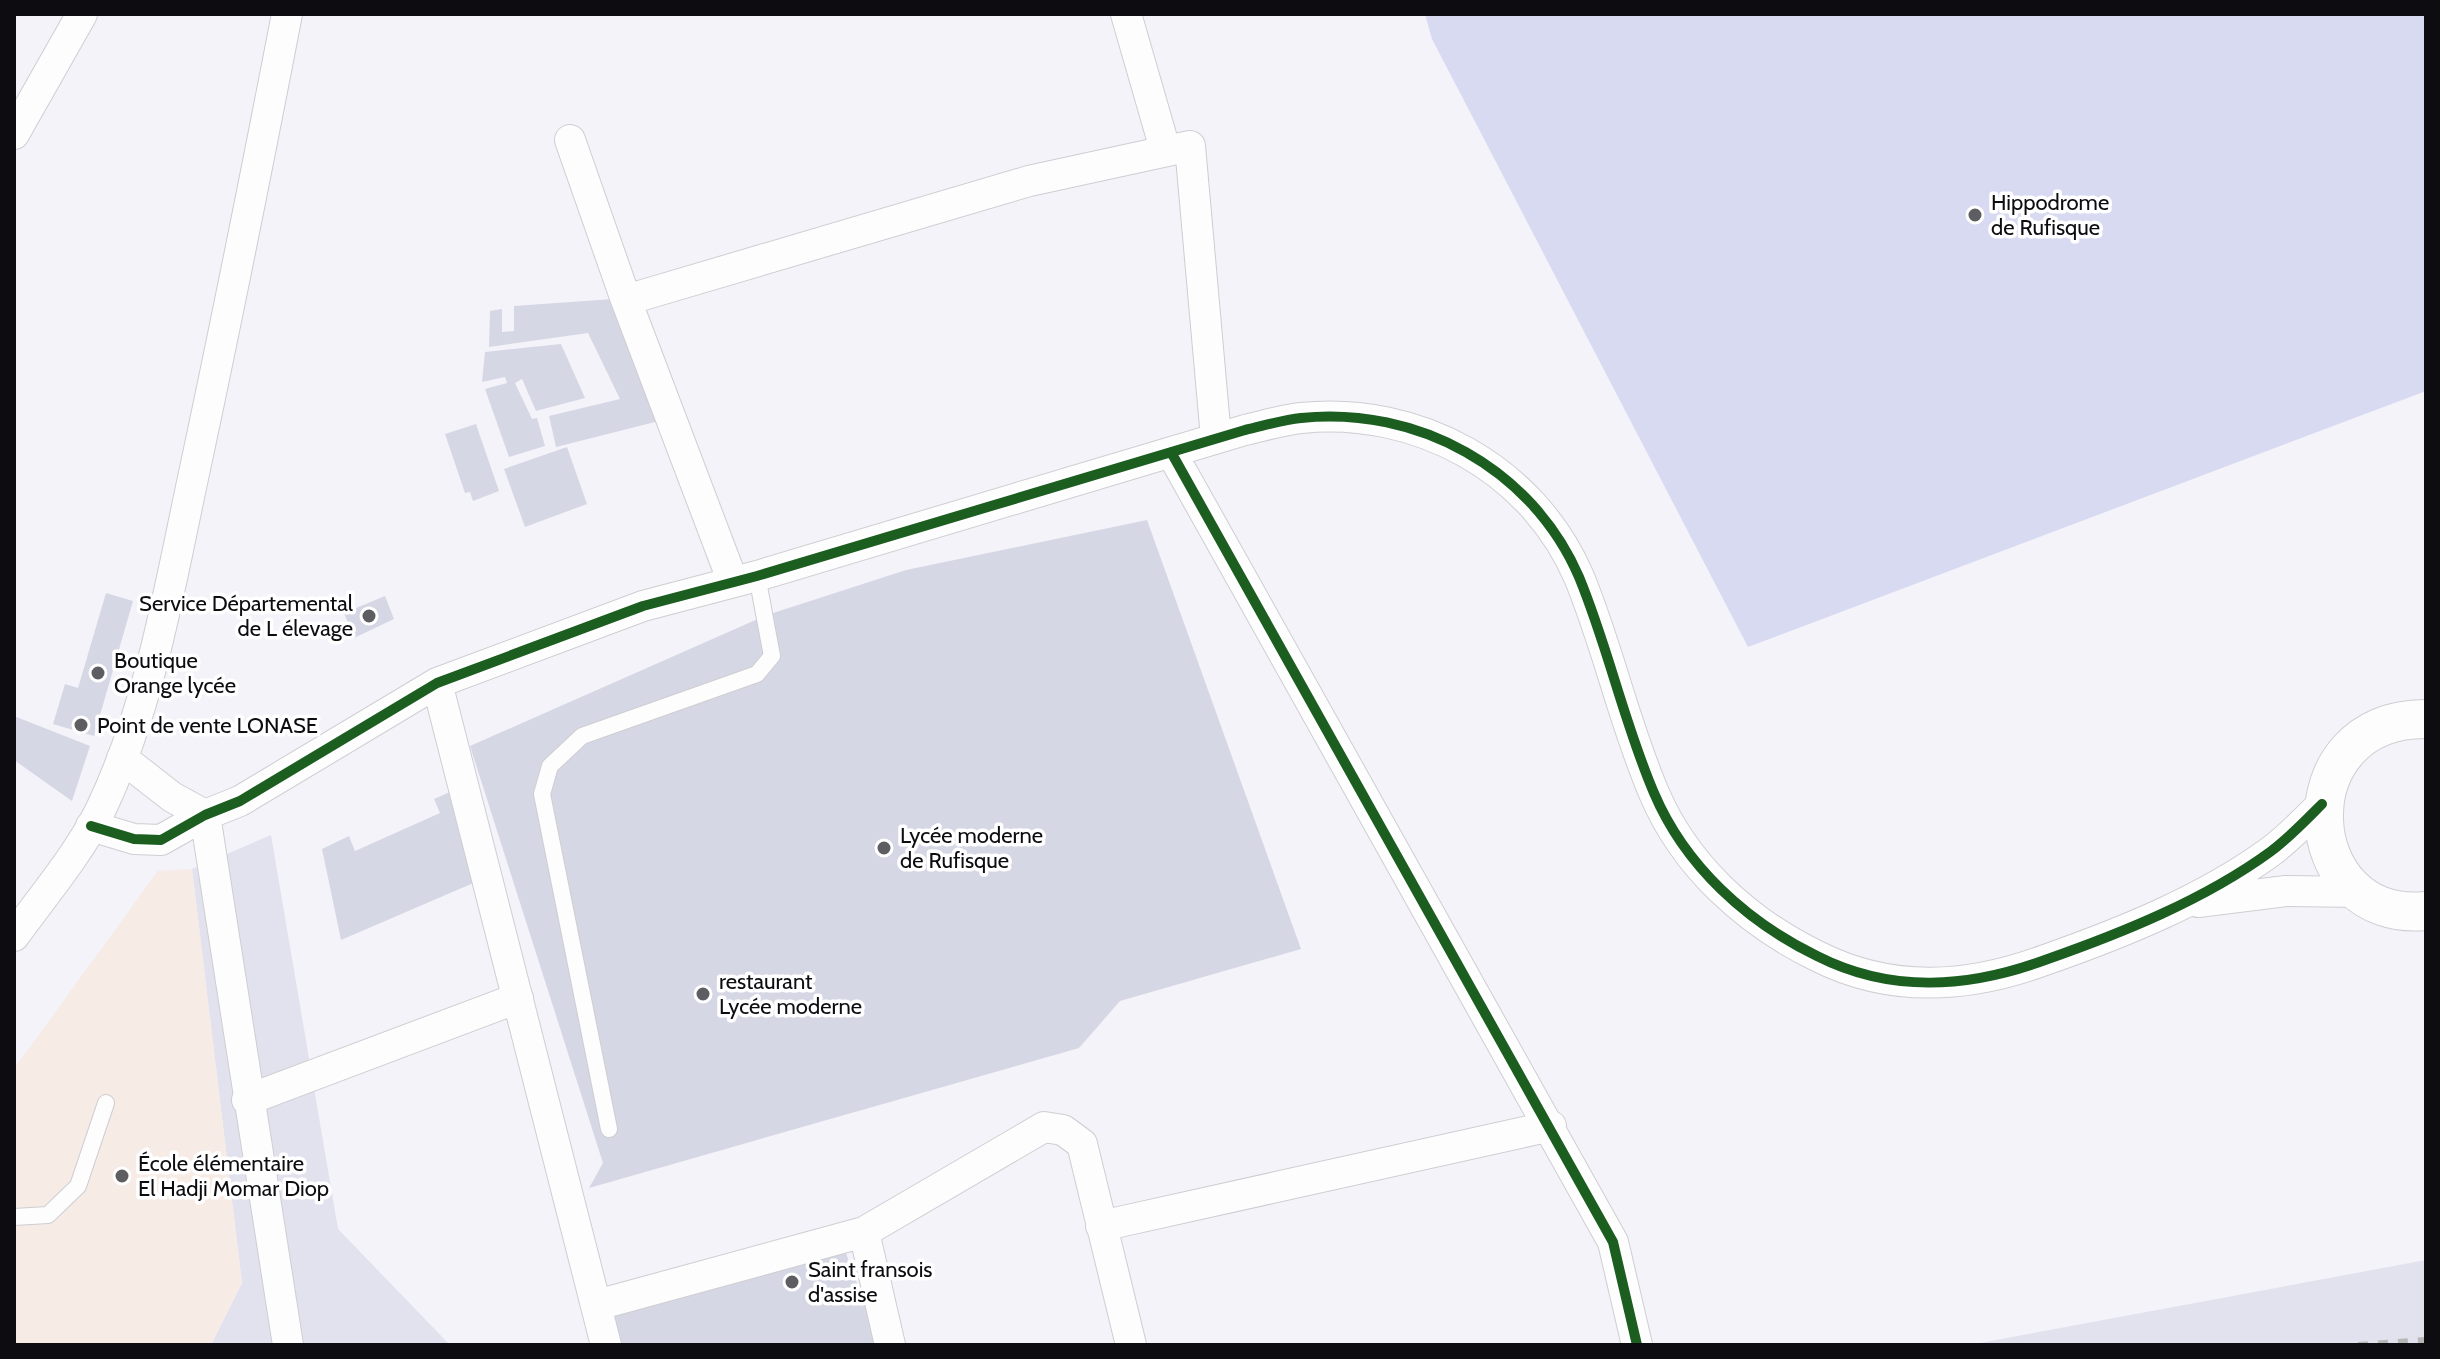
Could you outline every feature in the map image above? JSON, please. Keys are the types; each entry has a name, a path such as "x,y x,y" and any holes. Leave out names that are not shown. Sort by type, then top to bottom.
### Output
{"street":[{"path":"14,134 82,14"},
{"path":"14,936 91,826 122,758 159,636 265,138 287,14"},
{"path":"1126,14 1165,149"},
{"path":"570,140 626,300 745,579"},
{"path":"626,300 1029,181 1190,146 1216,438"},
{"path":"91,826 134,839 161,840 205,815 240,801 437,683 643,606 745,579 1216,438 1300,418 1355,417 1401,424 1450,441 1498,472 1534,506 1578,575 1654,794 1693,859 1736,905 1779,938 1832,964 1882,979 1928,984 1974,982 2051,958 2180,905 2269,853 2322,804"},
{"path":"1171,452 1551,1126 1613,1242 1637,1345"},
{"path":"437,683 606,1345"},
{"path":"2423,916 2384,905 2361,892 2341,873 2330,854 2323,829 2322,804 2329,779 2342,757 2360,739 2382,726 2407,719 2426,719"},
{"path":"122,758 172,797 205,815"},
{"path":"205,815 247,1100 288,1345"},
{"path":"2180,905 2286,891 2361,892"},
{"path":"247,1100 518,998"},
{"path":"1101,1226 1551,1126"},
{"path":"597,1305 864,1232 1044,1127 1063,1130 1082,1144 1131,1345"},
{"path":"864,1232 890,1345"}],"lane":[{"path":"609,1129 542,794 550,766 582,736 757,674 772,656 745,579"},
{"path":"14,1217 48,1215 78,1186 106,1103"}],"shaded area":[{"name":"Hippodrome de Rufisque","path":"1425,14 2426,14 2426,391 1748,647 1432,39"},
{"path":"271,835 338,1229 450,1345 211,1345 242,1283 192,869"},
{"name":"École élémentaire El Hadji Momar Diop","path":"192,869 242,1283 211,1345 14,1345 14,1069 158,871"},
{"path":"2426,1260 2426,1345 1969,1345"}],"building":[{"path":"613,299 667,419 556,447 549,416 620,399 588,333 489,347 490,311 502,309 502,332 514,331 514,306"},
{"path":"561,344 585,398 536,411 522,379 515,383 532,419 537,418 545,446 509,457 485,389 507,383 505,377 482,382 485,352"},
{"path":"476,424 499,491 473,501 470,492 465,493 445,434"},
{"path":"567,447 587,504 525,527 504,469"},
{"name":"Lycée moderne de Rufisque","path":"1147,520 1301,949 1120,1001 1079,1048 589,1188 603,1163 470,746 767,615 906,570"},
{"path":"106,593 133,601 94,736 53,724 65,684 78,688"},
{"name":"Service Départemental de L élevage","path":"385,596 394,619 354,638 344,613"},
{"path":"14,716 90,746 72,801 14,760"},
{"path":"452,791 478,881 341,940 322,849 349,836 355,851 440,813 434,799"},
{"name":"Saint fransois d'assise","path":"844,1248 880,1345 614,1345 609,1316"}],"railway":[{"path":"2358,1345 2426,1340"}],"cycle path":[{"path":"91,826 134,839 161,840 205,815 240,801 437,683 643,606 757,576 1245,430 1301,418 1344,417 1387,422 1428,434 1466,452 1501,476 1532,504 1558,538 1579,577 1643,766 1667,820 1683,844 1701,868 1743,909 1791,942 1845,968 1874,977 1931,983 1988,977 2045,960 2133,927 2218,885 2277,847 2322,804"},
{"path":"1171,452 1613,1242 1637,1345"}],"place":[{"name":"Hippodrome de Rufisque","path":"1975,215"},
{"name":"Service Départemental de L élevage","path":"369,616"},
{"name":"Boutique Orange lycée","path":"98,673"},
{"name":"Point de vente LONASE","path":"81,725"},
{"name":"Lycée moderne de Rufisque","path":"884,848"},
{"name":"restaurant Lycée moderne","path":"703,994"},
{"name":"École élémentaire El Hadji Momar Diop","path":"122,1176"},
{"name":"Saint fransois d'assise","path":"792,1282"}]}
